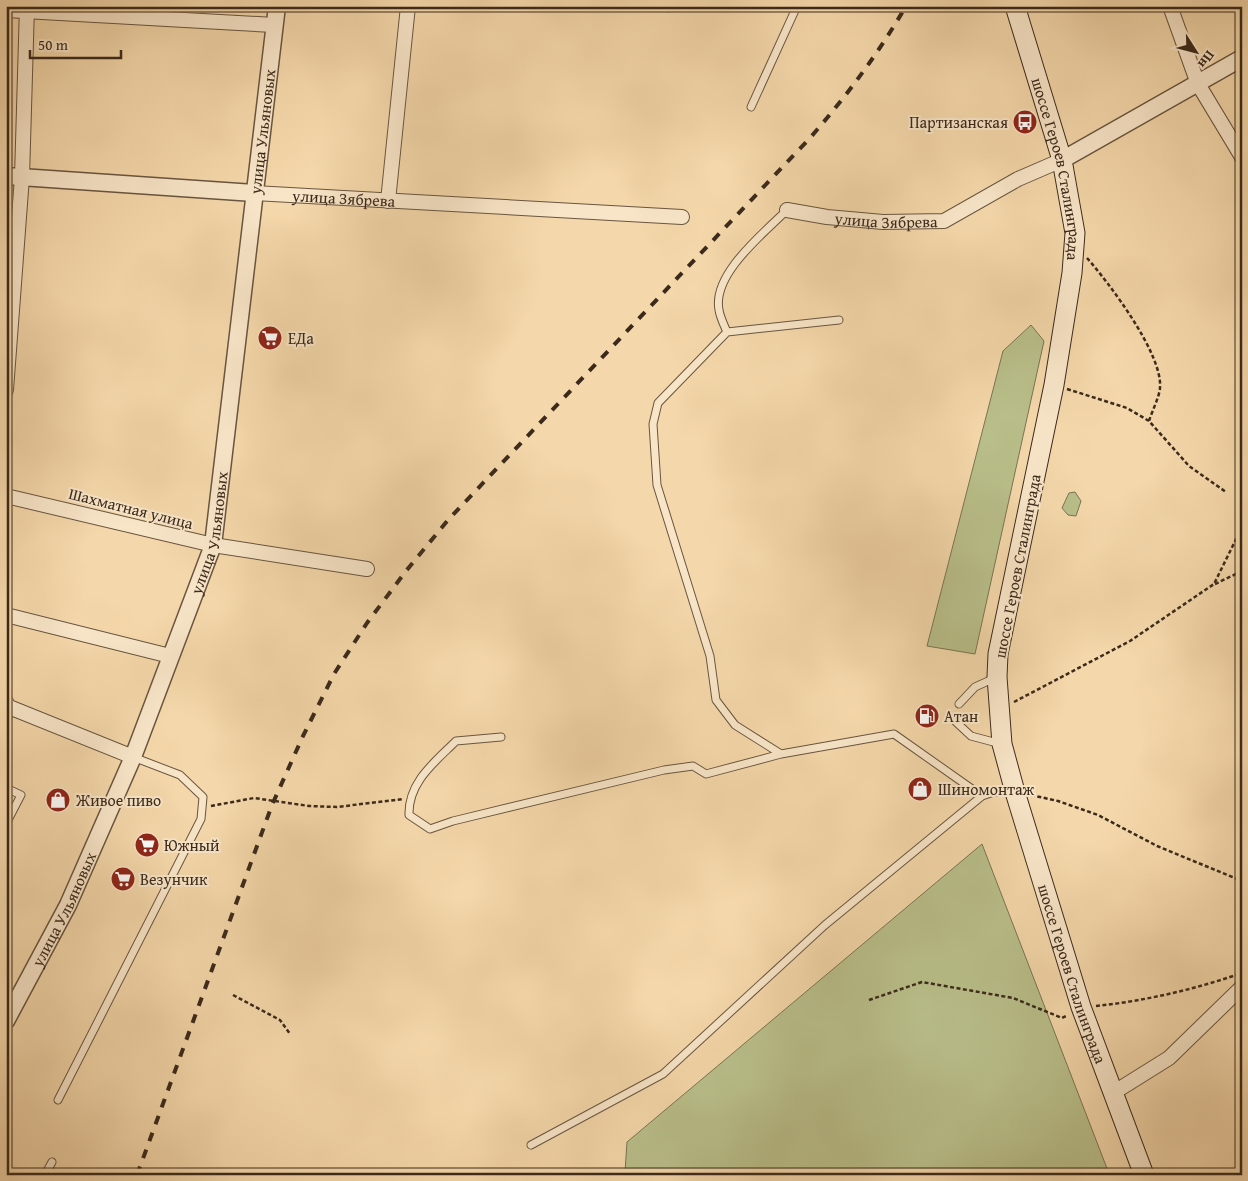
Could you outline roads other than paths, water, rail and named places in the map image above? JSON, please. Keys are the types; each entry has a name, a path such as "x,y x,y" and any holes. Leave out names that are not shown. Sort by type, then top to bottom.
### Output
{"main road":[{"name":"шоссе Героев Сталинграда","path":"1015,6 1062,160 1075,233 1072,273 1054,385 998,654 997,677 1002,744 1081,1007 1144,1175"}],"street":[{"name":"улица Ульяновых","path":"6,1021 68,905 133,757 213,546 277,6"},
{"path":"388,201 408,6"},
{"path":"1170,6 1198,84 1242,157"},
{"path":"6,10 26,8 274,25"},
{"path":"6,390 14,177 26,8"},
{"path":"1062,160 1242,58"},
{"name":"улица Зябрева","path":"787,210 827,217 883,222 944,221 1018,179 1062,160"},
{"name":"улица Зябрева","path":"14,177 254,193 682,217"},
{"name":"Шахматная улица","path":"6,496 213,546 367,569"},
{"path":"6,615 170,656"},
{"path":"8,706 133,757"},
{"path":"1113,1093 1149,1073 1169,1058 1242,987"}],"lane":[{"path":"660,6 668,8 669,6"},
{"path":"751,107 797,6"},
{"path":"727,332 719,309 721,284 748,248 787,210"},
{"path":"780,754 735,725 716,700 710,656 657,485 653,424 658,403 727,332 839,320"},
{"path":"959,704 975,687 997,677"},
{"path":"6,722 8,706"},
{"path":"956,722 971,736 1002,744"},
{"path":"501,737 456,741 416,782 410,798 409,815 430,829 453,820 664,770 693,766 706,774 780,754 894,734 982,796"},
{"path":"58,1100 201,819 203,797 180,775 133,757"},
{"path":"6,788 21,795 6,824"},
{"path":"530,1145 663,1074 825,926 982,796 994,792 1015,792"},
{"path":"45,1175 52,1162"}],"railway":[{"path":"137,1175 272,805 334,674 367,623 448,520 809,139 861,75 906,6"}],"place":[{"name":"Партизанская","path":"1025,122"},
{"name":"ЕДа","path":"270,338"},
{"name":"Атан","path":"927,716"},
{"name":"Шиномонтаж","path":"920,789"},
{"name":"Живое пиво","path":"58,800"},
{"name":"Южный","path":"147,845"},
{"name":"Везунчик","path":"123,879"}]}
